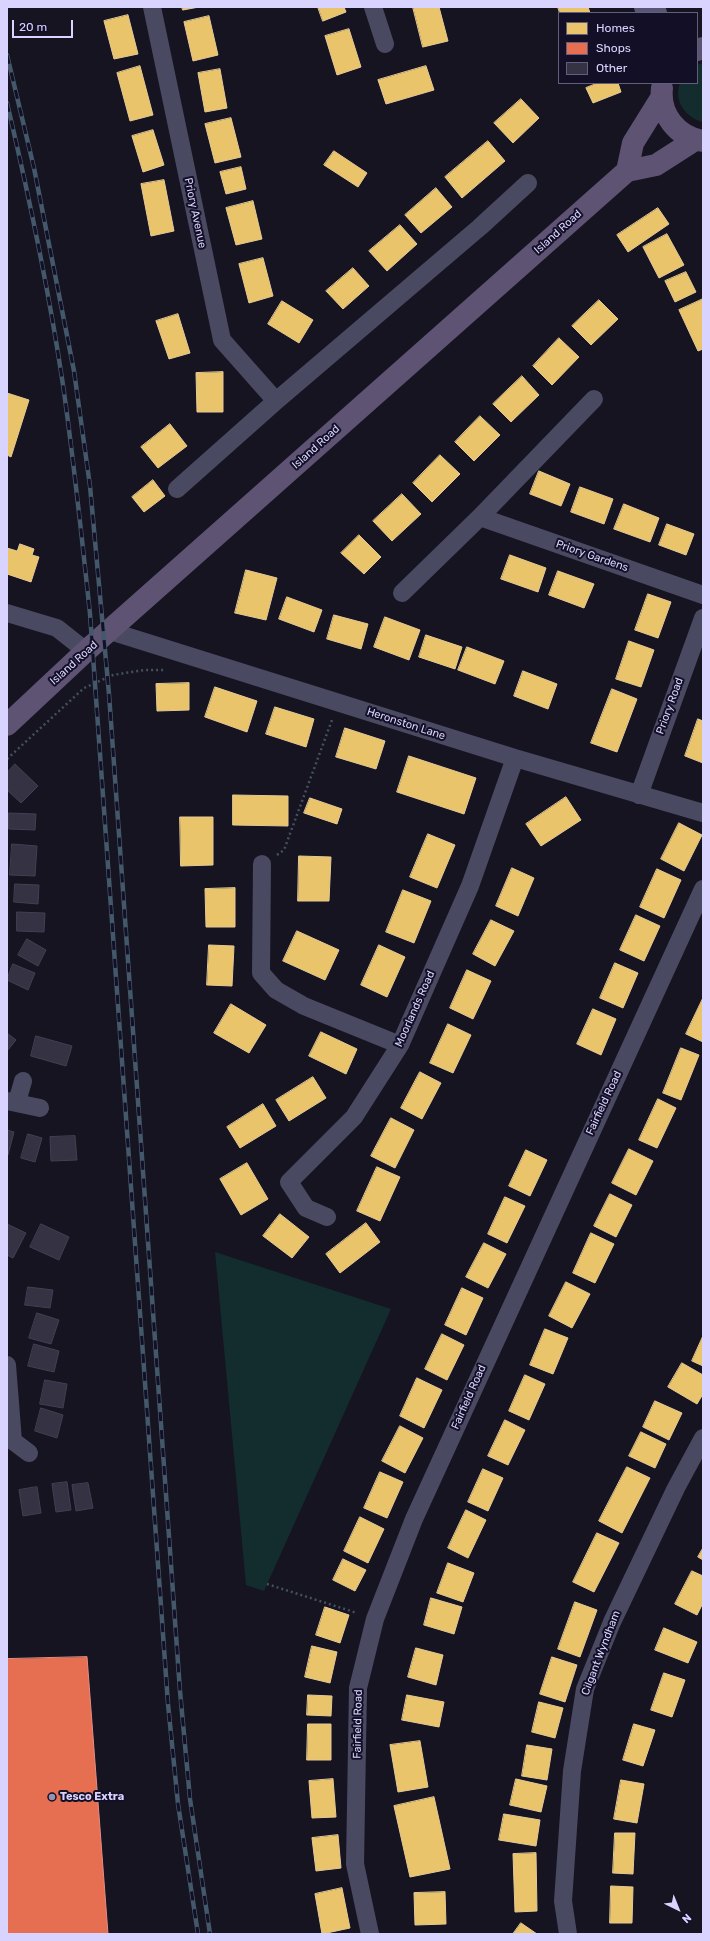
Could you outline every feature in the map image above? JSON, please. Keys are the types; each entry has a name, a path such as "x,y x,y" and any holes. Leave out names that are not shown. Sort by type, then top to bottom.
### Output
{"main road":[{"path":"645,7 654,12"},
{"path":"662,91 669,121 682,134 699,140"},
{"path":"627,171 634,143 662,91"},
{"name":"Island Road","path":"7,725 86,651 627,171 656,164 699,140"}],"street":[{"name":"Priory Avenue","path":"152,7 222,340 276,401"},
{"path":"373,7 385,44"},
{"path":"176,489 276,401 474,232 528,183"},
{"path":"402,593 480,517 594,399"},
{"name":"Priory Gardens","path":"480,517 703,595"},
{"path":"7,613 57,628 86,651"},
{"name":"Priory Road","path":"639,795 703,618"},
{"name":"Heronston Lane","path":"110,631 515,758 703,813"},
{"name":"Moorlands Road","path":"327,1217 306,1208 290,1182 354,1117 400,1045 470,886 515,758"},
{"path":"262,864 261,973 276,990 304,1006 400,1045"},
{"name":"Fairfield Road","path":"370,1934 355,1864 358,1688 375,1618 414,1519 703,889"},
{"path":"23,1081 12,1101 40,1108"},
{"path":"7,1365 10,1444 29,1453"},
{"name":"Cilgant Wyndham","path":"568,1934 563,1901 572,1771 585,1690 612,1622 676,1488 703,1438"}],"path":[{"path":"7,759 84,688 113,675 144,670 167,670"},
{"path":"262,864 284,850 339,703"},
{"path":"266,1584 375,1618"}],"green space":[{"path":"703,63 703,122 686,113 682,108 678,96 680,84 698,84 698,65"},
{"path":"215,1252 391,1309 264,1591 246,1585"}],"building: Homes":[{"path":"182,7 199,7 183,10"},
{"path":"318,7 344,7 346,12 323,21"},
{"path":"413,7 439,7 448,41 423,47"},
{"path":"558,7 588,7 590,12 560,12"},
{"path":"128,15 138,54 114,59 104,21"},
{"path":"209,16 218,55 193,61 184,22"},
{"path":"349,29 361,67 337,75 325,36"},
{"path":"140,66 153,115 130,121 117,73"},
{"path":"426,66 434,90 386,104 378,80"},
{"path":"220,69 227,108 205,112 198,73"},
{"path":"596,84 618,84 621,92 593,103 586,88"},
{"path":"521,99 539,118 513,143 494,123"},
{"path":"231,118 241,157 215,163 205,124"},
{"path":"153,130 164,165 143,172 132,136"},
{"path":"488,141 505,161 462,198 445,177"},
{"path":"334,151 367,173 358,187 324,165"},
{"path":"241,167 246,189 226,194 220,172"},
{"path":"164,180 174,231 151,236 141,184"},
{"path":"436,188 452,207 421,233 405,215"},
{"path":"253,201 262,239 236,245 226,208"},
{"path":"658,208 669,224 628,252 617,235"},
{"path":"400,225 417,244 387,271 369,251"},
{"path":"667,234 684,265 659,278 643,247"},
{"path":"263,258 273,296 249,303 239,264"},
{"path":"353,268 369,286 343,309 326,291"},
{"path":"686,272 696,292 675,302 665,281"},
{"path":"703,299 703,349 698,351 679,310"},
{"path":"599,300 618,319 591,345 572,326"},
{"path":"282,301 313,320 299,343 268,324"},
{"path":"178,314 190,353 169,359 156,321"},
{"path":"559,338 579,357 552,385 533,366"},
{"path":"223,372 223,412 197,412 196,373"},
{"path":"522,376 539,395 511,422 493,404"},
{"path":"7,393 29,400 11,457 7,455"},
{"path":"480,416 500,435 474,461 455,442"},
{"path":"170,424 187,446 158,468 141,447"},
{"path":"440,455 460,474 432,502 413,483"},
{"path":"539,471 570,484 561,506 530,494"},
{"path":"153,480 165,496 144,512 132,497"},
{"path":"580,487 613,499 604,524 571,512"},
{"path":"402,494 421,514 392,541 373,521"},
{"path":"624,504 659,518 650,542 614,529"},
{"path":"667,524 694,534 686,555 659,545"},
{"path":"359,535 381,557 364,574 341,553"},
{"path":"20,544 34,549 32,555 39,557 31,582 7,574 7,548 17,551"},
{"path":"510,555 546,568 538,592 501,579"},
{"path":"246,570 277,578 266,620 235,613"},
{"path":"558,571 594,584 584,608 549,595"},
{"path":"648,594 671,602 658,638 635,630"},
{"path":"287,597 322,610 314,632 279,619"},
{"path":"334,615 368,624 361,649 327,639"},
{"path":"385,617 420,630 409,660 374,647"},
{"path":"426,635 462,647 455,669 419,657"},
{"path":"629,641 654,650 641,687 616,679"},
{"path":"467,647 504,661 495,684 458,670"},
{"path":"523,671 557,684 548,709 514,696"},
{"path":"189,683 189,710 157,711 156,684"},
{"path":"215,687 257,701 247,732 205,717"},
{"path":"612,689 637,699 617,752 591,743"},
{"path":"275,707 314,719 306,747 266,734"},
{"path":"698,719 703,721 703,763 685,756"},
{"path":"345,728 385,741 376,769 336,757"},
{"path":"409,756 476,778 464,814 397,792"},
{"path":"233,795 288,796 288,826 233,825"},
{"path":"566,797 581,820 541,846 526,824"},
{"path":"310,798 342,809 337,824 304,813"},
{"path":"180,817 213,817 213,865 181,866"},
{"path":"679,823 702,835 684,871 661,859"},
{"path":"428,834 455,845 437,888 410,877"},
{"path":"299,856 331,857 329,901 298,901"},
{"path":"512,868 534,878 518,916 496,906"},
{"path":"657,869 681,880 664,918 640,907"},
{"path":"235,888 235,927 206,927 205,889"},
{"path":"403,890 431,901 414,943 386,932"},
{"path":"636,915 660,926 644,961 620,950"},
{"path":"491,920 514,931 495,966 473,954"},
{"path":"297,931 339,950 325,980 283,961"},
{"path":"209,945 234,946 232,986 207,985"},
{"path":"379,945 405,957 387,997 361,985"},
{"path":"615,963 638,973 623,1008 600,998"},
{"path":"467,970 491,981 473,1019 450,1008"},
{"path":"703,998 703,1042 686,1034"},
{"path":"231,1004 266,1025 249,1053 214,1033"},
{"path":"593,1009 616,1019 601,1055 577,1044"},
{"path":"448,1024 471,1035 453,1073 430,1063"},
{"path":"321,1032 357,1049 346,1074 309,1056"},
{"path":"681,1048 699,1055 681,1100 663,1093"},
{"path":"420,1072 441,1083 422,1119 401,1108"},
{"path":"313,1077 326,1098 289,1121 276,1100"},
{"path":"658,1099 676,1108 657,1148 639,1140"},
{"path":"263,1104 276,1126 240,1148 227,1127"},
{"path":"391,1118 414,1130 395,1168 371,1156"},
{"path":"629,1149 653,1161 636,1195 612,1183"},
{"path":"526,1150 547,1160 530,1196 509,1186"},
{"path":"247,1163 268,1199 241,1215 220,1179"},
{"path":"377,1167 400,1177 380,1221 357,1211"},
{"path":"610,1194 632,1205 616,1237 594,1226"},
{"path":"505,1197 525,1206 507,1243 488,1234"},
{"path":"280,1214 309,1237 292,1258 263,1236"},
{"path":"366,1223 380,1242 340,1273 326,1254"},
{"path":"591,1233 614,1244 595,1283 573,1273"},
{"path":"484,1243 506,1254 488,1288 466,1277"},
{"path":"566,1282 590,1294 572,1328 549,1316"},
{"path":"462,1288 483,1298 466,1335 445,1325"},
{"path":"545,1329 568,1338 553,1374 530,1365"},
{"path":"442,1334 464,1345 447,1380 425,1369"},
{"path":"703,1336 703,1366 692,1361"},
{"path":"682,1363 703,1375 703,1394 697,1404 668,1387"},
{"path":"525,1375 545,1384 529,1420 509,1411"},
{"path":"417,1378 442,1390 424,1428 400,1416"},
{"path":"655,1401 682,1413 669,1440 643,1427"},
{"path":"505,1420 525,1430 508,1465 488,1456"},
{"path":"400,1426 423,1438 405,1473 382,1461"},
{"path":"641,1432 666,1444 655,1468 629,1456"},
{"path":"627,1467 650,1478 622,1533 599,1521"},
{"path":"483,1469 503,1478 488,1511 468,1502"},
{"path":"380,1472 403,1482 387,1518 364,1508"},
{"path":"466,1510 486,1520 468,1558 448,1548"},
{"path":"360,1517 384,1529 368,1563 344,1551"},
{"path":"597,1533 619,1543 594,1592 573,1582"},
{"path":"703,1548 703,1560 698,1557"},
{"path":"343,1559 366,1570 355,1591 333,1580"},
{"path":"448,1563 474,1573 463,1602 437,1593"},
{"path":"692,1571 703,1576 703,1603 697,1615 675,1604"},
{"path":"431,1598 462,1607 454,1634 424,1625"},
{"path":"575,1602 597,1610 580,1657 558,1649"},
{"path":"325,1607 349,1615 340,1643 316,1635"},
{"path":"664,1628 697,1642 688,1663 655,1650"},
{"path":"312,1646 337,1652 330,1683 305,1677"},
{"path":"416,1648 443,1655 436,1685 408,1677"},
{"path":"552,1657 577,1665 565,1702 540,1694"},
{"path":"664,1673 685,1680 672,1717 651,1710"},
{"path":"308,1695 332,1696 331,1716 307,1715"},
{"path":"407,1695 444,1702 439,1727 402,1720"},
{"path":"539,1702 563,1708 555,1738 532,1732"},
{"path":"308,1724 331,1724 331,1760 307,1760"},
{"path":"634,1724 655,1730 643,1766 623,1760"},
{"path":"420,1741 428,1787 398,1792 390,1745"},
{"path":"527,1745 552,1749 547,1780 522,1776"},
{"path":"333,1779 336,1817 312,1818 309,1781"},
{"path":"516,1779 547,1786 541,1812 510,1805"},
{"path":"621,1780 644,1784 637,1823 614,1819"},
{"path":"434,1797 450,1869 410,1877 394,1806"},
{"path":"504,1814 540,1820 536,1846 499,1840"},
{"path":"615,1833 635,1833 633,1874 613,1873"},
{"path":"338,1835 341,1868 316,1871 312,1838"},
{"path":"536,1853 537,1911 515,1912 513,1854"},
{"path":"611,1886 633,1887 632,1923 610,1923"},
{"path":"342,1888 350,1928 322,1934 315,1894"},
{"path":"445,1892 446,1924 415,1925 414,1893"},
{"path":"521,1923 537,1934 513,1934"}],"building: Shops":[{"name":"Tesco Extra","path":"87,1657 108,1934 7,1934 7,1659"}],"building: Other":[{"path":"15,764 38,786 21,803 7,790 7,773"},
{"path":"9,813 36,814 35,830 9,829"},
{"path":"12,844 37,846 35,876 10,875"},
{"path":"15,884 39,885 38,904 14,902"},
{"path":"17,912 45,913 44,932 17,931"},
{"path":"27,939 46,950 38,966 18,955"},
{"path":"13,964 35,973 28,990 7,980"},
{"path":"7,1033 16,1040 7,1051"},
{"path":"36,1036 72,1046 66,1066 31,1056"},
{"path":"7,1130 14,1132 8,1155 7,1154"},
{"path":"28,1134 42,1138 35,1162 21,1158"},
{"path":"75,1136 77,1160 51,1161 50,1137"},
{"path":"7,1224 26,1233 13,1258 7,1255"},
{"path":"41,1224 69,1237 59,1260 30,1247"},
{"path":"28,1287 53,1290 50,1308 25,1305"},
{"path":"37,1313 59,1320 51,1344 29,1338"},
{"path":"34,1344 59,1351 54,1372 28,1366"},
{"path":"45,1380 67,1384 63,1408 40,1404"},
{"path":"41,1408 63,1415 57,1438 35,1431"},
{"path":"67,1482 71,1510 56,1512 52,1484"},
{"path":"88,1483 93,1508 76,1511 72,1485"},
{"path":"37,1487 41,1513 23,1516 19,1490"}],"railway":[{"path":"7,55 34,168 74,371 90,486 109,694 180,1691 190,1799 210,1934"},
{"path":"7,103 38,244 57,350 67,414 90,614 168,1704 178,1804 198,1934"}],"place":[{"name":"Tesco Extra","path":"52,1797"}]}
